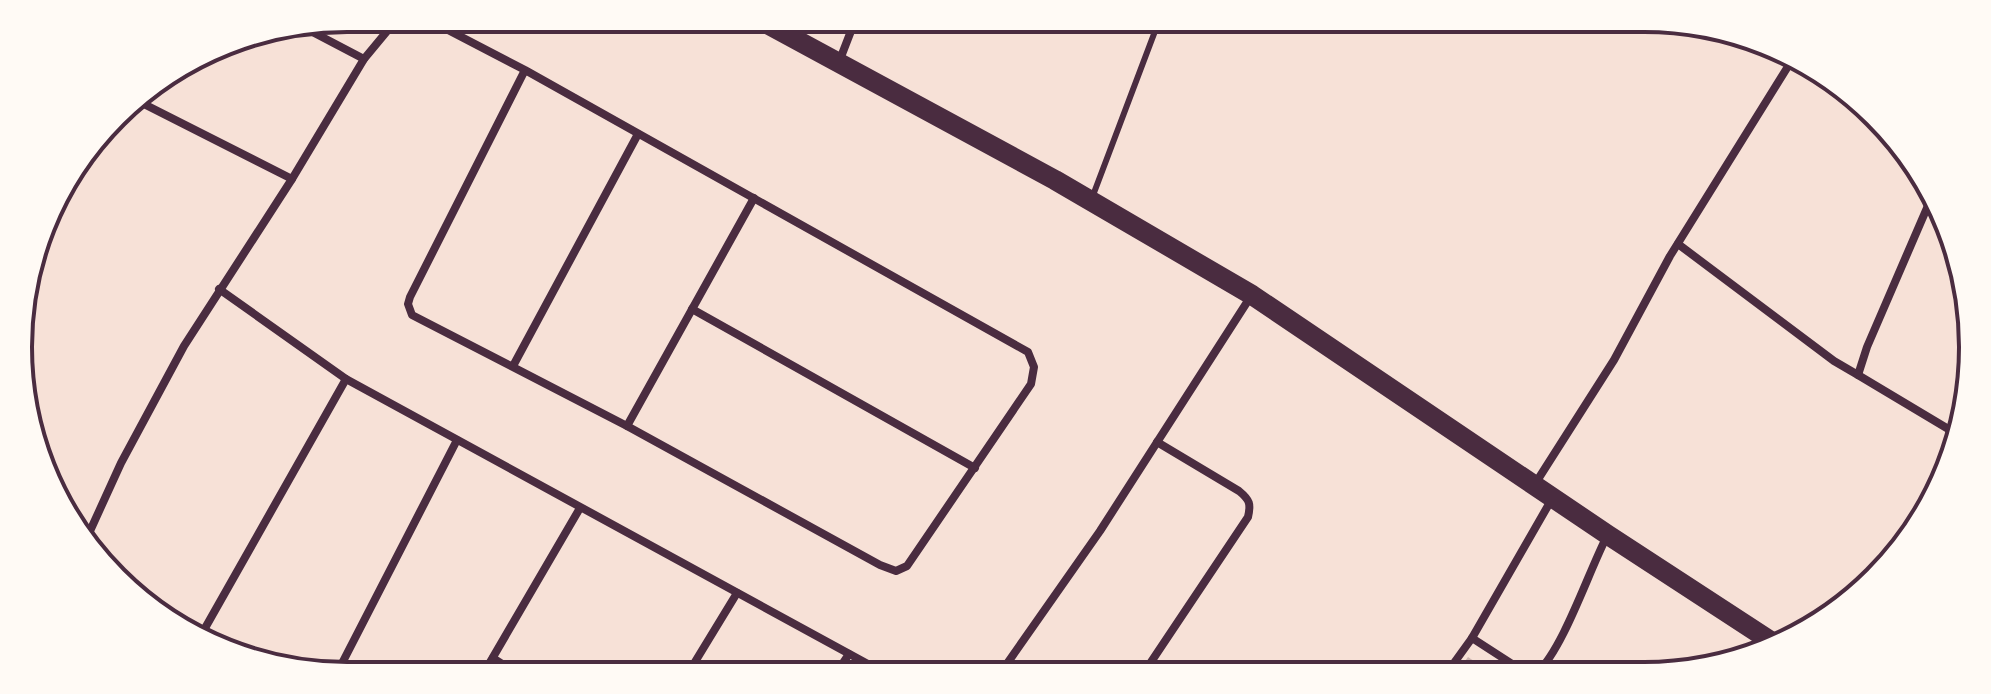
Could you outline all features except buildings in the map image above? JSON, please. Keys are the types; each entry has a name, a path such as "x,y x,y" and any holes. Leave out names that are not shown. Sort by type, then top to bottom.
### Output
{"main road":[{"path":"782,32 1091,201 1252,295 1765,638"}],"street":[{"path":"91,530 135,437 184,346 292,179 364,59 386,32"},
{"path":"452,32 525,70 1028,352 1034,367 1031,384 907,566 896,571 627,426 412,315 408,304 525,70"},
{"path":"839,63 851,32"},
{"path":"316,34 364,59"},
{"path":"1534,485 1614,360 1678,244 1788,67"},
{"path":"145,105 292,179"},
{"path":"513,366 638,134"},
{"path":"627,426 754,198"},
{"path":"1858,375 1927,208"},
{"path":"1678,244 1834,361 1948,429"},
{"path":"219,289 346,379 864,662"},
{"path":"1008,662 1100,531 1252,295"},
{"path":"692,309 975,468"},
{"path":"208,630 346,379"},
{"path":"343,662 457,440"},
{"path":"1151,662 1248,517 1251,506 1249,499 1239,491 1157,442"},
{"path":"1455,662 1472,638 1554,497"},
{"path":"491,662 580,508"},
{"path":"1548,662 1608,535"},
{"path":"695,662 737,593"},
{"path":"1472,638 1509,662"},
{"path":"844,662 849,654"},
{"path":"493,658 499,662"}],"lane":[{"path":"1091,201 1155,32"}]}
